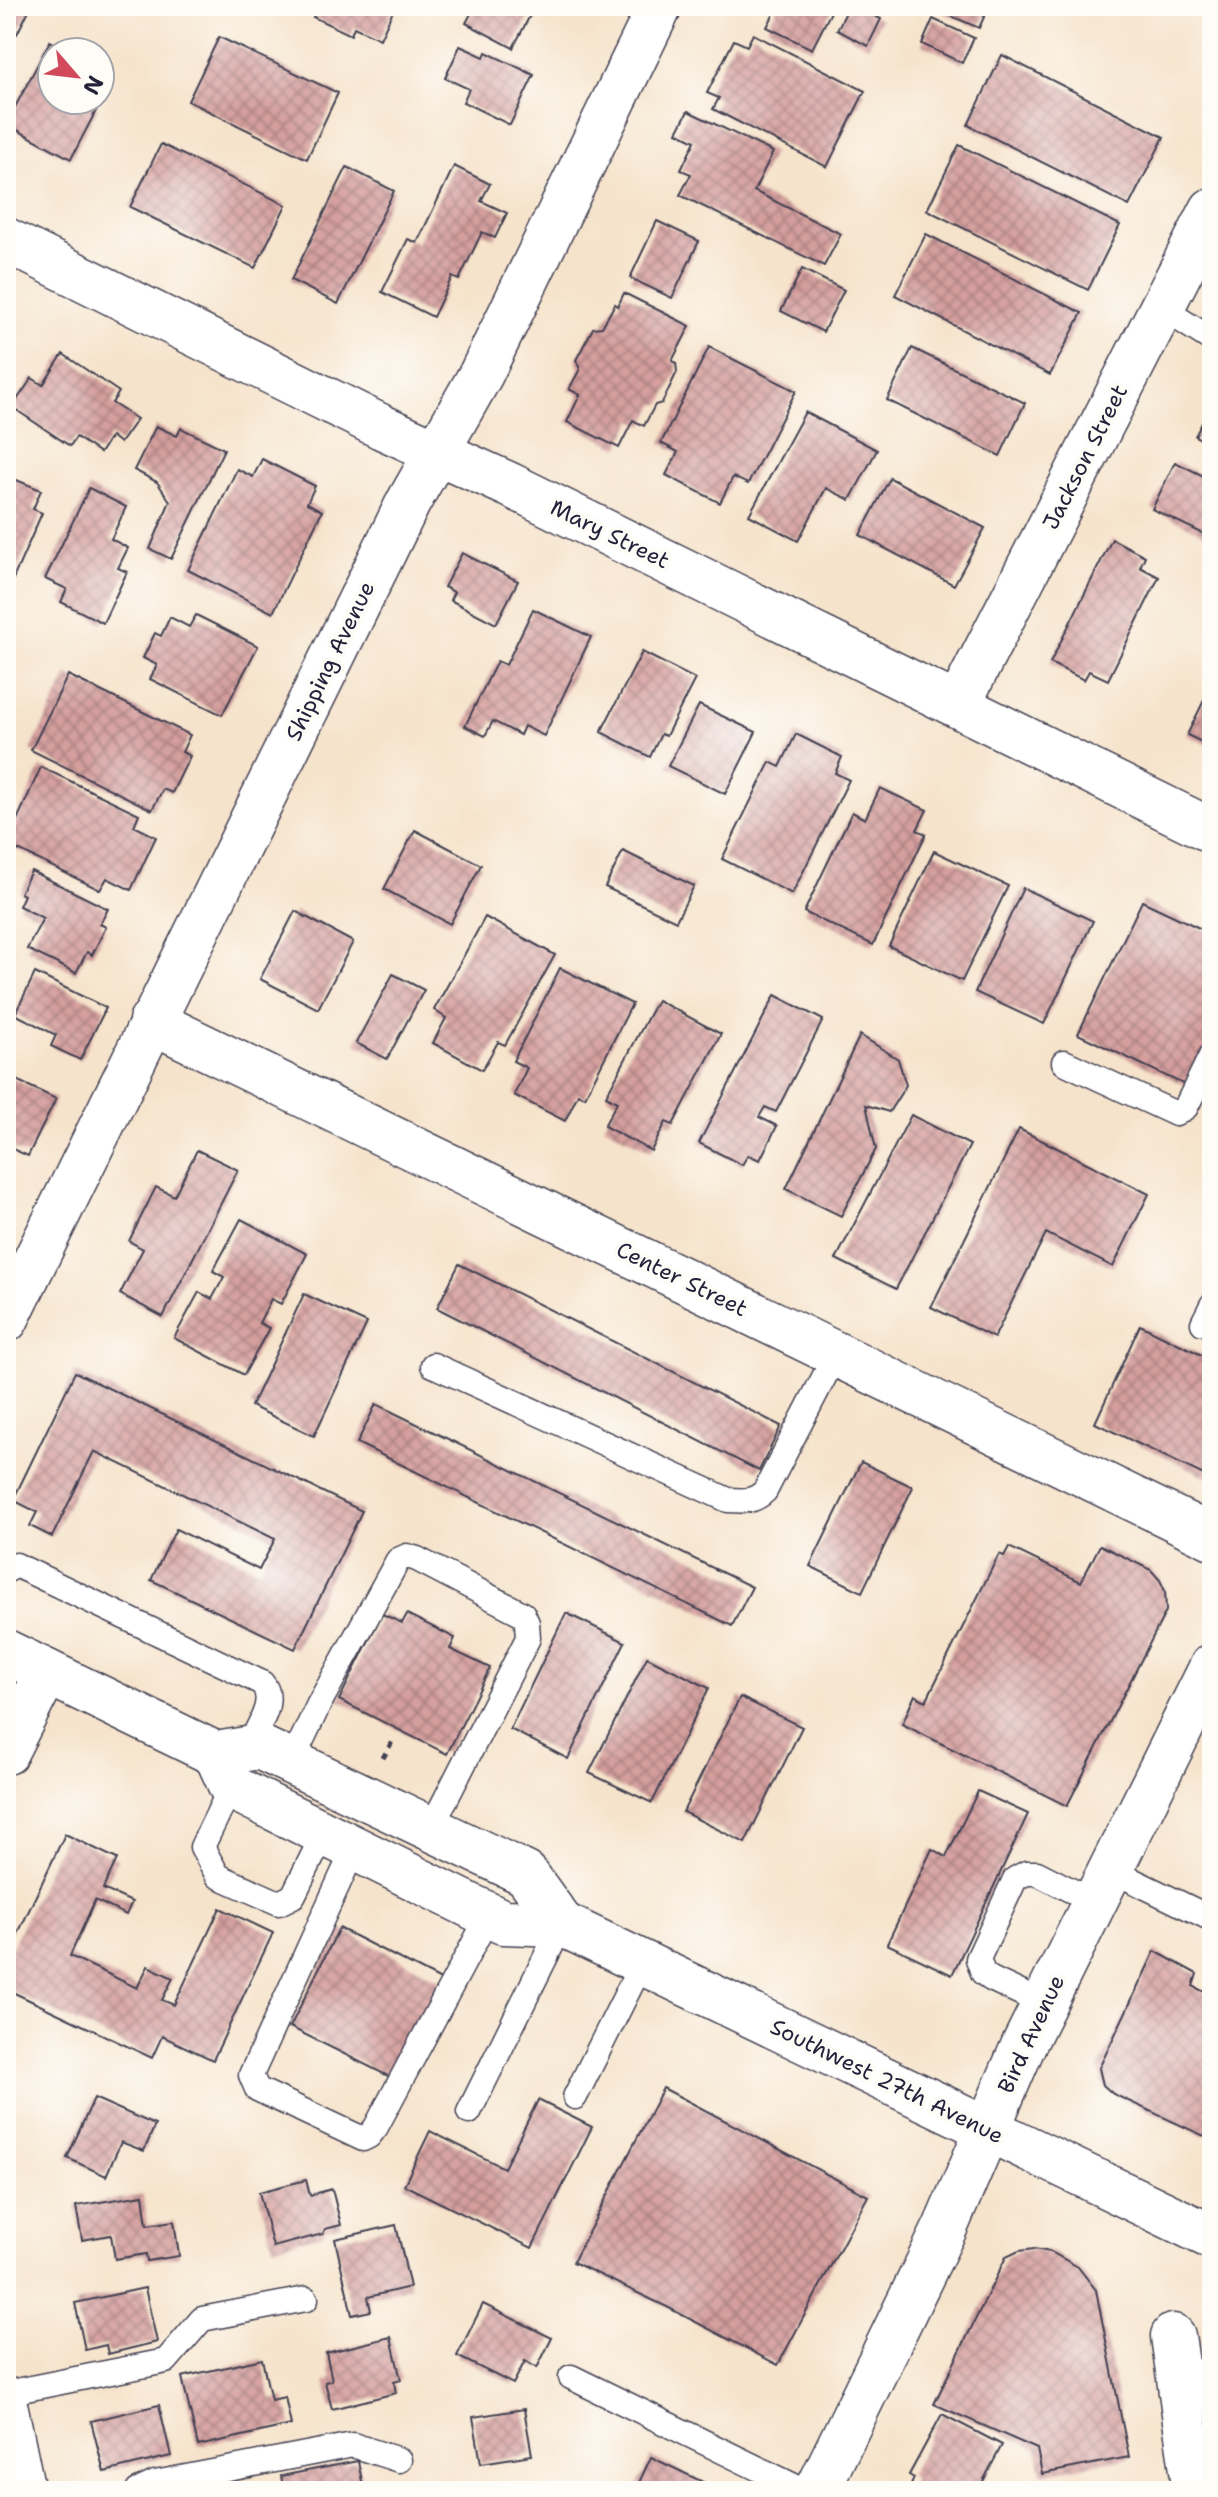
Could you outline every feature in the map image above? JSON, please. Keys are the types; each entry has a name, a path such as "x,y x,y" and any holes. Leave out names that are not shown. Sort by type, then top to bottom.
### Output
{"street":[{"name":"Shipping Avenue","path":"6,1320 408,503 481,374 660,6"},
{"name":"Jackson Street","path":"958,705 1212,210"},
{"name":"Mary Street","path":"6,240 382,427 510,485 1212,831"},
{"name":"Center Street","path":"151,1021 1212,1537"},
{"name":"Southwest 27th Avenue","path":"6,1652 231,1764 339,1841 503,1922 562,1924 988,2130 1210,2232"},
{"path":"6,1752 47,1672"},
{"name":"Bird Avenue","path":"817,2491 945,2228 1024,2044 1208,1686"},
{"name":"Southwest 27th Avenue","path":"231,1764 259,1747 431,1828 526,1874 562,1924"},
{"path":"1173,2336 1195,2491"},
{"path":"6,2409 23,2491"}],"lane":[{"path":"1162,308 1212,340"},
{"path":"1064,1062 1176,1114 1186,1107 1212,1054"},
{"path":"433,1365 728,1500 745,1501 757,1499 765,1491 836,1354"},
{"path":"291,1763 319,1704 398,1560 407,1556 417,1559 523,1614 528,1638 431,1828"},
{"path":"6,1571 16,1565 262,1683 268,1690 269,1702 231,1764 202,1847 218,1876 279,1903 293,1896 339,1841"},
{"path":"339,1841 251,2075 257,2089 363,2139 369,2136 489,1915"},
{"path":"1044,2004 991,1979 983,1973 978,1959 992,1910 1015,1879 1026,1873 1103,1886 1212,1919"},
{"path":"469,2112 562,1924"},
{"path":"575,2097 642,1963"},
{"path":"6,2393 166,2361 202,2319 306,2299"},
{"path":"571,2377 804,2491"},
{"path":"138,2491 155,2483 353,2445 399,2460"}],"path":[{"path":"379,1766 393,1740"}],"building":[{"path":"6,6 31,6 17,34 6,28"},
{"path":"318,6 395,6 380,39 354,27 351,35 313,17"},
{"path":"475,6 535,6 513,48 466,23"},
{"path":"778,6 834,6 812,49 767,27"},
{"path":"849,6 881,19 868,46 837,30"},
{"path":"939,6 989,6 979,28 937,10"},
{"path":"933,19 974,38 962,63 922,44"},
{"path":"753,34 865,91 827,167 713,109 719,98 707,93 734,40 747,46"},
{"path":"219,37 338,93 307,159 188,101"},
{"path":"460,46 484,57 486,52 534,75 510,125 463,102 469,89 445,78"},
{"path":"1002,55 1164,137 1129,206 968,125"},
{"path":"36,67 36,116 93,116 71,159 6,124"},
{"path":"688,111 773,152 754,191 841,234 824,266 680,195 691,174 681,170 695,141 677,132"},
{"path":"161,144 286,205 255,268 130,207"},
{"path":"959,145 1120,225 1088,290 927,210"},
{"path":"454,166 490,184 481,201 507,213 495,238 482,232 459,280 452,277 433,317 382,292 408,239 417,243"},
{"path":"347,167 394,191 338,304 291,280"},
{"path":"657,221 699,241 672,298 630,278"},
{"path":"926,234 1082,313 1050,375 895,295"},
{"path":"802,269 844,290 823,332 781,311"},
{"path":"624,293 690,326 672,361 676,363 677,372 662,403 655,405 644,426 633,420 619,448 567,422 580,395 569,389 580,369 576,360 593,328 602,327"},
{"path":"709,347 796,391 748,484 733,477 720,503 666,475 678,452 661,443"},
{"path":"912,348 1025,403 1000,456 887,400"},
{"path":"63,354 119,392 112,403 137,419 120,443 111,436 100,453 76,437 70,446 12,407 32,378 43,385"},
{"path":"1212,404 1212,445 1195,436"},
{"path":"805,412 877,450 850,500 826,488 798,541 749,515"},
{"path":"156,426 177,436 181,428 224,449 171,559 150,549 170,501 157,482 134,470"},
{"path":"262,459 315,486 307,503 322,511 273,613 188,570 237,469 253,477"},
{"path":"1175,462 1212,480 1212,538 1152,509"},
{"path":"890,478 985,528 954,585 860,535"},
{"path":"14,479 41,490 33,509 42,513 13,579 6,576 6,491 9,492"},
{"path":"89,488 126,507 111,539 128,548 118,568 127,572 103,623 61,602 67,589 45,579"},
{"path":"1112,539 1145,556 1140,567 1159,577 1108,680 1089,671 1084,680 1050,663"},
{"path":"462,553 518,581 496,624 450,600 454,592 444,587"},
{"path":"533,609 591,637 544,736 524,726 520,735 493,721 485,736 465,726 497,661 506,665"},
{"path":"196,615 258,646 222,715 150,679 157,665 143,658 155,633 161,636 170,617 189,627"},
{"path":"642,652 695,679 666,736 661,734 650,757 601,732"},
{"path":"68,675 190,735 182,752 190,756 172,793 163,789 152,810 31,750"},
{"path":"1212,684 1212,747 1187,735"},
{"path":"699,705 756,732 725,794 668,766"},
{"path":"796,734 842,757 835,773 849,780 792,894 722,859 770,762 780,767"},
{"path":"41,767 139,814 134,826 156,837 131,890 107,878 100,890 6,844"},
{"path":"880,788 927,810 917,830 926,834 873,945 804,912 852,812 865,819"},
{"path":"415,830 481,865 450,924 384,889"},
{"path":"623,851 694,886 676,921 605,887"},
{"path":"934,851 1008,886 962,981 889,946"},
{"path":"31,871 108,909 100,924 106,927 92,955 87,952 76,973 27,949 43,918 19,906 24,895 20,893"},
{"path":"1023,888 1093,921 1044,1024 975,992"},
{"path":"1142,901 1212,934 1212,1039 1189,1087 1078,1034"},
{"path":"295,911 353,942 318,1009 260,979"},
{"path":"485,917 555,955 505,1045 498,1042 482,1070 433,1043 446,1018 434,1010"},
{"path":"560,968 632,1004 585,1097 578,1094 565,1121 514,1095 527,1068 513,1061"},
{"path":"35,973 106,1008 80,1060 51,1046 56,1035 15,1014"},
{"path":"393,974 424,990 387,1059 356,1043"},
{"path":"775,995 823,1020 776,1112 765,1107 759,1117 777,1126 760,1160 748,1155 742,1165 699,1143"},
{"path":"657,1000 721,1034 673,1125 666,1122 651,1151 604,1126 617,1102 606,1096"},
{"path":"860,1035 898,1059 906,1085 889,1112 866,1105 876,1149 841,1216 786,1189"},
{"path":"6,1075 56,1099 28,1156 6,1146"},
{"path":"911,1115 970,1145 896,1289 836,1259"},
{"path":"1019,1129 1149,1194 1113,1267 1046,1233 994,1338 931,1307"},
{"path":"197,1150 238,1170 163,1317 120,1294 143,1249 129,1241 156,1187 174,1196"},
{"path":"241,1219 307,1254 281,1304 271,1299 259,1323 269,1328 244,1375 174,1338 199,1292 212,1299 224,1277 213,1271"},
{"path":"459,1264 781,1426 759,1471 437,1308"},
{"path":"304,1294 367,1323 314,1436 251,1406"},
{"path":"1140,1325 1212,1360 1212,1479 1095,1423"},
{"path":"75,1372 362,1511 295,1649 151,1580 176,1529 259,1570 275,1539 94,1451 52,1537 30,1526 37,1512 13,1500"},
{"path":"376,1404 752,1587 732,1626 357,1443"},
{"path":"861,1462 913,1487 862,1592 810,1566"},
{"path":"1100,1545 1151,1570 1165,1591 1166,1611 1067,1806 902,1724 915,1695 926,1701 999,1554 1004,1556 1009,1547 1081,1582"},
{"path":"566,1613 625,1642 568,1759 510,1729"},
{"path":"382,1614 402,1623 407,1614 455,1638 450,1649 490,1668 447,1754 339,1700"},
{"path":"647,1657 709,1688 652,1803 589,1773"},
{"path":"740,1697 802,1727 745,1843 683,1812"},
{"path":"978,1791 1028,1814 952,1975 887,1944 932,1849 946,1857"},
{"path":"65,1834 117,1859 103,1889 132,1902 126,1915 95,1900 70,1956 137,1988 148,1966 173,1978 162,2000 174,2005 220,1908 273,1933 213,2060 162,2036 152,2058 6,1989 6,1959"},
{"path":"339,1928 441,1980 392,2078 290,2027"},
{"path":"1155,1951 1197,1974 1193,1986 1212,1996 1212,2118 1204,2136 1113,2094 1103,2085 1099,2068"},
{"path":"663,2088 868,2196 778,2365 573,2262"},
{"path":"94,2098 155,2125 144,2151 121,2142 106,2176 67,2158"},
{"path":"538,2100 592,2127 532,2248 404,2185 430,2131 504,2168"},
{"path":"306,2180 310,2195 332,2189 341,2225 325,2229 323,2234 273,2247 259,2192"},
{"path":"143,2195 147,2225 174,2221 179,2256 147,2261 146,2254 115,2259 111,2235 82,2240 76,2206"},
{"path":"396,2225 410,2287 368,2297 371,2311 352,2315 335,2239"},
{"path":"1034,2249 1051,2252 1078,2267 1096,2290 1129,2457 1042,2474 1037,2449 934,2404 1006,2257"},
{"path":"145,2288 157,2342 108,2354 106,2345 85,2350 75,2303"},
{"path":"483,2304 552,2338 537,2368 525,2361 513,2384 457,2356"},
{"path":"391,2337 401,2380 394,2382 396,2393 332,2409 325,2382 332,2380 326,2353"},
{"path":"262,2359 271,2400 285,2397 291,2425 198,2446 182,2377"},
{"path":"159,2405 171,2456 104,2472 91,2421"},
{"path":"524,2409 532,2455 481,2463 473,2417"},
{"path":"942,2414 1002,2445 978,2491 948,2491 941,2487 938,2491 922,2491 911,2485 914,2478 909,2475"},
{"path":"651,2457 707,2484 704,2491 635,2491"},
{"path":"358,2461 364,2491 284,2491 281,2476"}]}
